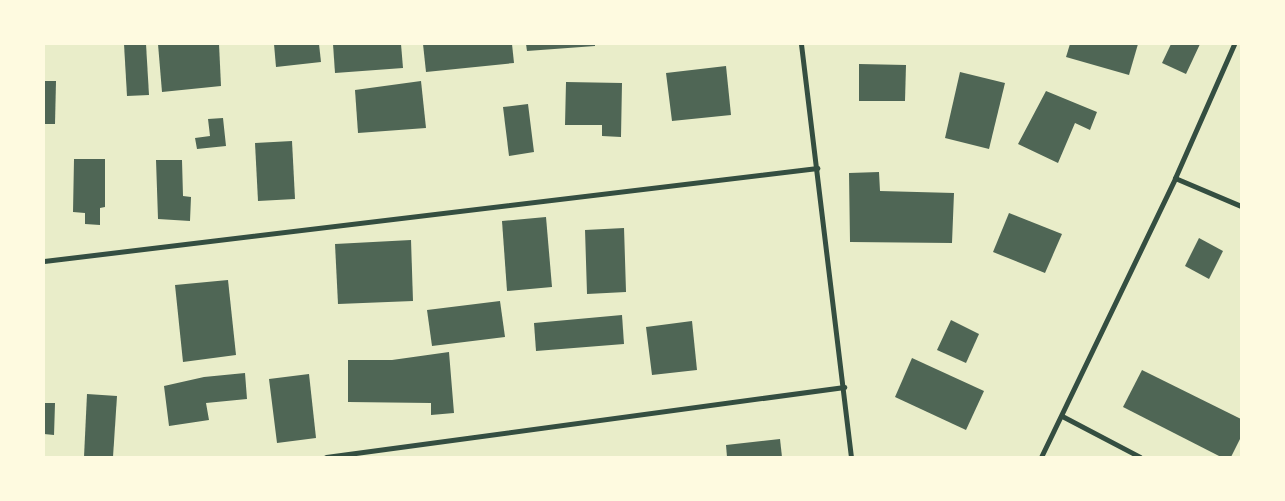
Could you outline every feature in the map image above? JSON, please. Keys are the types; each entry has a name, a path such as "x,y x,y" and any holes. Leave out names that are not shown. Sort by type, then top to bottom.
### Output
{"street":[{"path":"801,44 851,457"},
{"path":"1041,457 1175,178 1234,44"},
{"path":"44,261 817,168"},
{"path":"1175,178 1241,206"},
{"path":"326,457 844,387"},
{"path":"1062,416 1140,457"}],"building":[{"path":"124,44 146,44 149,95 127,96"},
{"path":"158,44 219,44 221,86 162,92"},
{"path":"274,44 319,44 321,62 276,67"},
{"path":"333,44 401,44 403,68 335,73"},
{"path":"423,44 512,44 514,63 426,72"},
{"path":"526,44 595,44 595,46 527,51"},
{"path":"1070,44 1138,44 1129,75 1066,57"},
{"path":"1171,44 1200,44 1186,74 1162,63"},
{"path":"859,64 906,65 905,101 859,101"},
{"path":"726,66 731,115 672,121 666,73"},
{"path":"960,72 1005,83 989,149 945,138"},
{"path":"44,81 56,81 55,124 44,124"},
{"path":"421,81 426,128 358,133 355,90"},
{"path":"566,82 622,83 621,137 602,136 602,125 565,125"},
{"path":"1046,91 1097,112 1090,130 1075,123 1058,163 1018,144"},
{"path":"528,104 534,152 509,156 503,107"},
{"path":"223,118 226,146 197,149 195,138 210,136 208,119"},
{"path":"292,141 295,199 258,201 255,143"},
{"path":"74,159 105,159 105,207 100,208 100,225 85,224 85,213 73,212"},
{"path":"156,160 182,160 183,196 191,197 190,221 158,219"},
{"path":"879,172 880,191 954,193 952,243 850,242 849,173"},
{"path":"1009,213 1062,234 1045,273 993,252"},
{"path":"546,217 552,287 507,291 502,221"},
{"path":"624,228 626,292 587,294 585,230"},
{"path":"1199,238 1223,251 1209,279 1185,266"},
{"path":"411,240 413,301 338,304 335,244"},
{"path":"228,280 236,355 183,362 175,285"},
{"path":"500,301 505,337 432,346 427,310"},
{"path":"622,315 624,344 536,351 534,323"},
{"path":"951,320 979,334 966,363 937,350"},
{"path":"692,321 697,370 652,375 646,327"},
{"path":"449,352 454,413 431,415 431,403 348,402 348,360 392,360"},
{"path":"912,358 984,391 966,430 895,397"},
{"path":"1142,370 1241,419 1241,437 1231,457 1221,457 1123,407"},
{"path":"245,373 247,399 206,403 209,420 169,426 164,386 204,377"},
{"path":"309,374 316,438 277,443 269,379"},
{"path":"87,394 117,396 113,457 84,457"},
{"path":"44,403 55,403 54,435 44,434"},
{"path":"780,439 782,457 727,457 726,445"}]}
